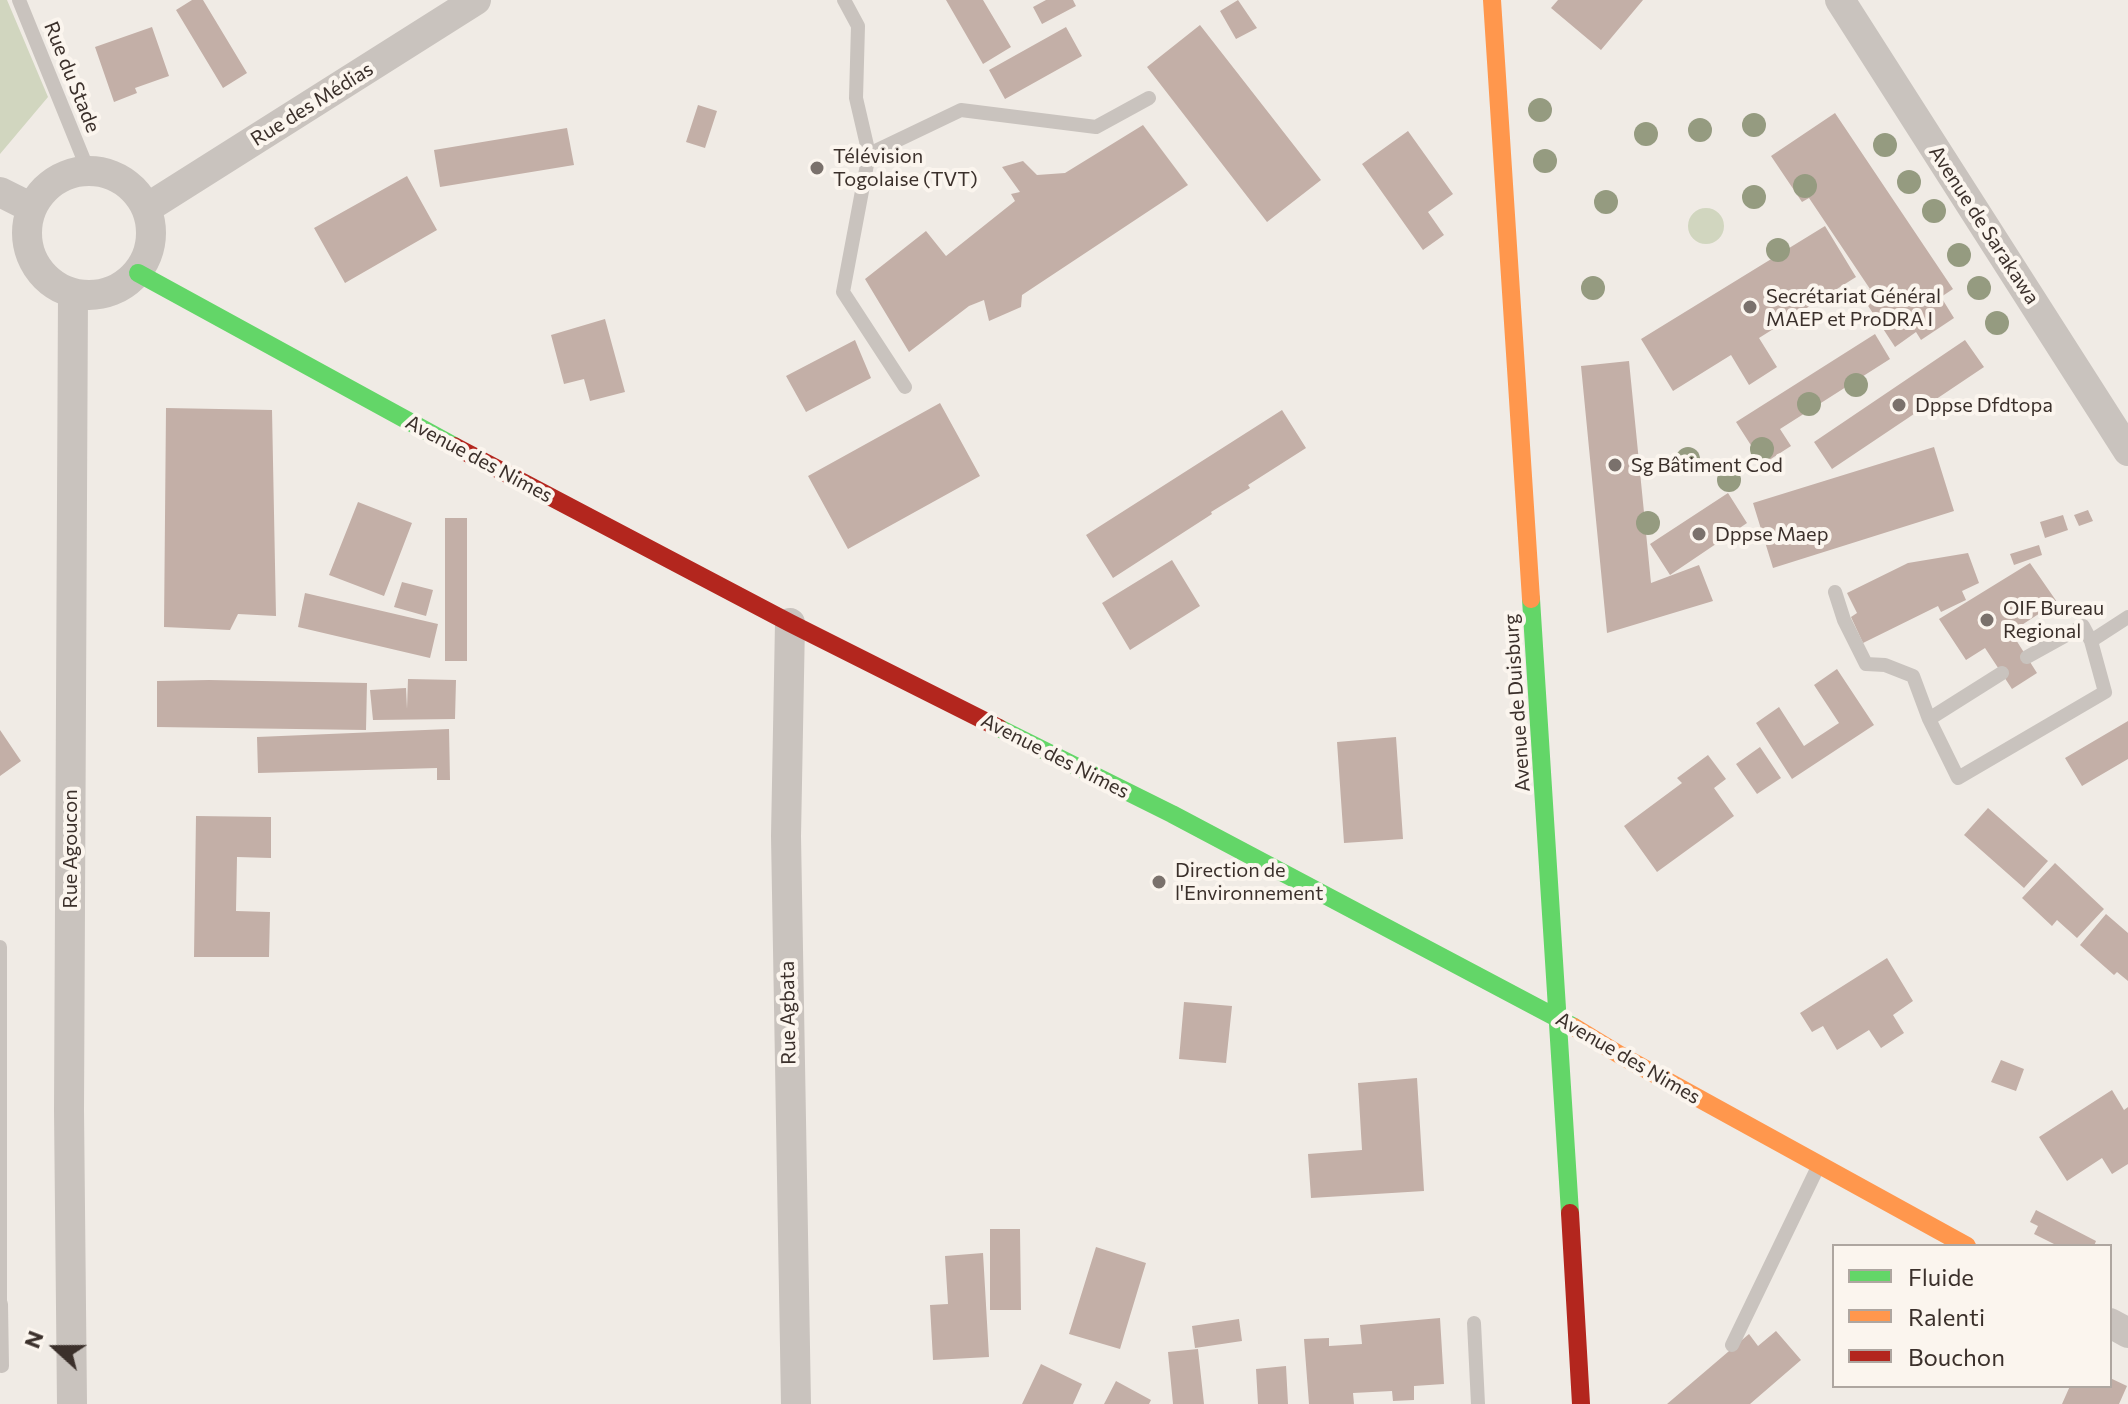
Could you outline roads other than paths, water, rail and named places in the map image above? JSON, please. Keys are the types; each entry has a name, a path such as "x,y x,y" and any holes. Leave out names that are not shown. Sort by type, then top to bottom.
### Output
{"street":[{"name":"Avenue de Duisburg","path":"1492,0 1559,1018 1581,1404"},
{"name":"Avenue de Sarakawa","path":"1840,0 2128,451"},
{"name":"Rue des Médias","path":"147,208 469,2"},
{"path":"88,170 107,172 137,192 147,208 152,230 149,253 138,273 120,288 97,296 73,294 57,287 33,261 27,244 27,225 32,208 46,188 65,175 88,170"},
{"path":"0,192 32,208"},
{"name":"Avenue des Nimes","path":"138,273 472,456 790,623 1172,814 1559,1018 1620,1055 1963,1244"},
{"name":"Rue Agoucon","path":"72,1404 69,1094 73,294"},
{"name":"Rue Agbata","path":"790,623 786,836 796,1404"}],"lane":[{"name":"Rue du Stade","path":"19,0 88,170"},
{"path":"844,0 858,26 856,98 869,154 843,292 905,387"},
{"path":"869,154 961,110 1096,127 1149,98"},
{"path":"1835,592 1844,620 1866,664 1885,665 1913,676 1929,719 1958,778 2105,692 2091,641 2083,626 2027,657"},
{"path":"2091,641 2128,617"},
{"path":"1929,719 2002,673"},
{"path":"0,947 2,1366"},
{"path":"1732,1345 1819,1165"},
{"path":"1474,1323 1478,1404"}],"place":[{"name":"Télévision Togolaise (TVT)","path":"817,168"},
{"name":"Secrétariat Général MAEP et ProDRA I","path":"1750,307"},
{"name":"Dppse Dfdtopa","path":"1899,405"},
{"name":"Sg Bâtiment Cod","path":"1615,465"},
{"name":"Dppse Maep","path":"1699,534"},
{"name":"OIF Bureau Regional","path":"1987,620"},
{"name":"Direction de l'Environnement","path":"1159,882"}]}
